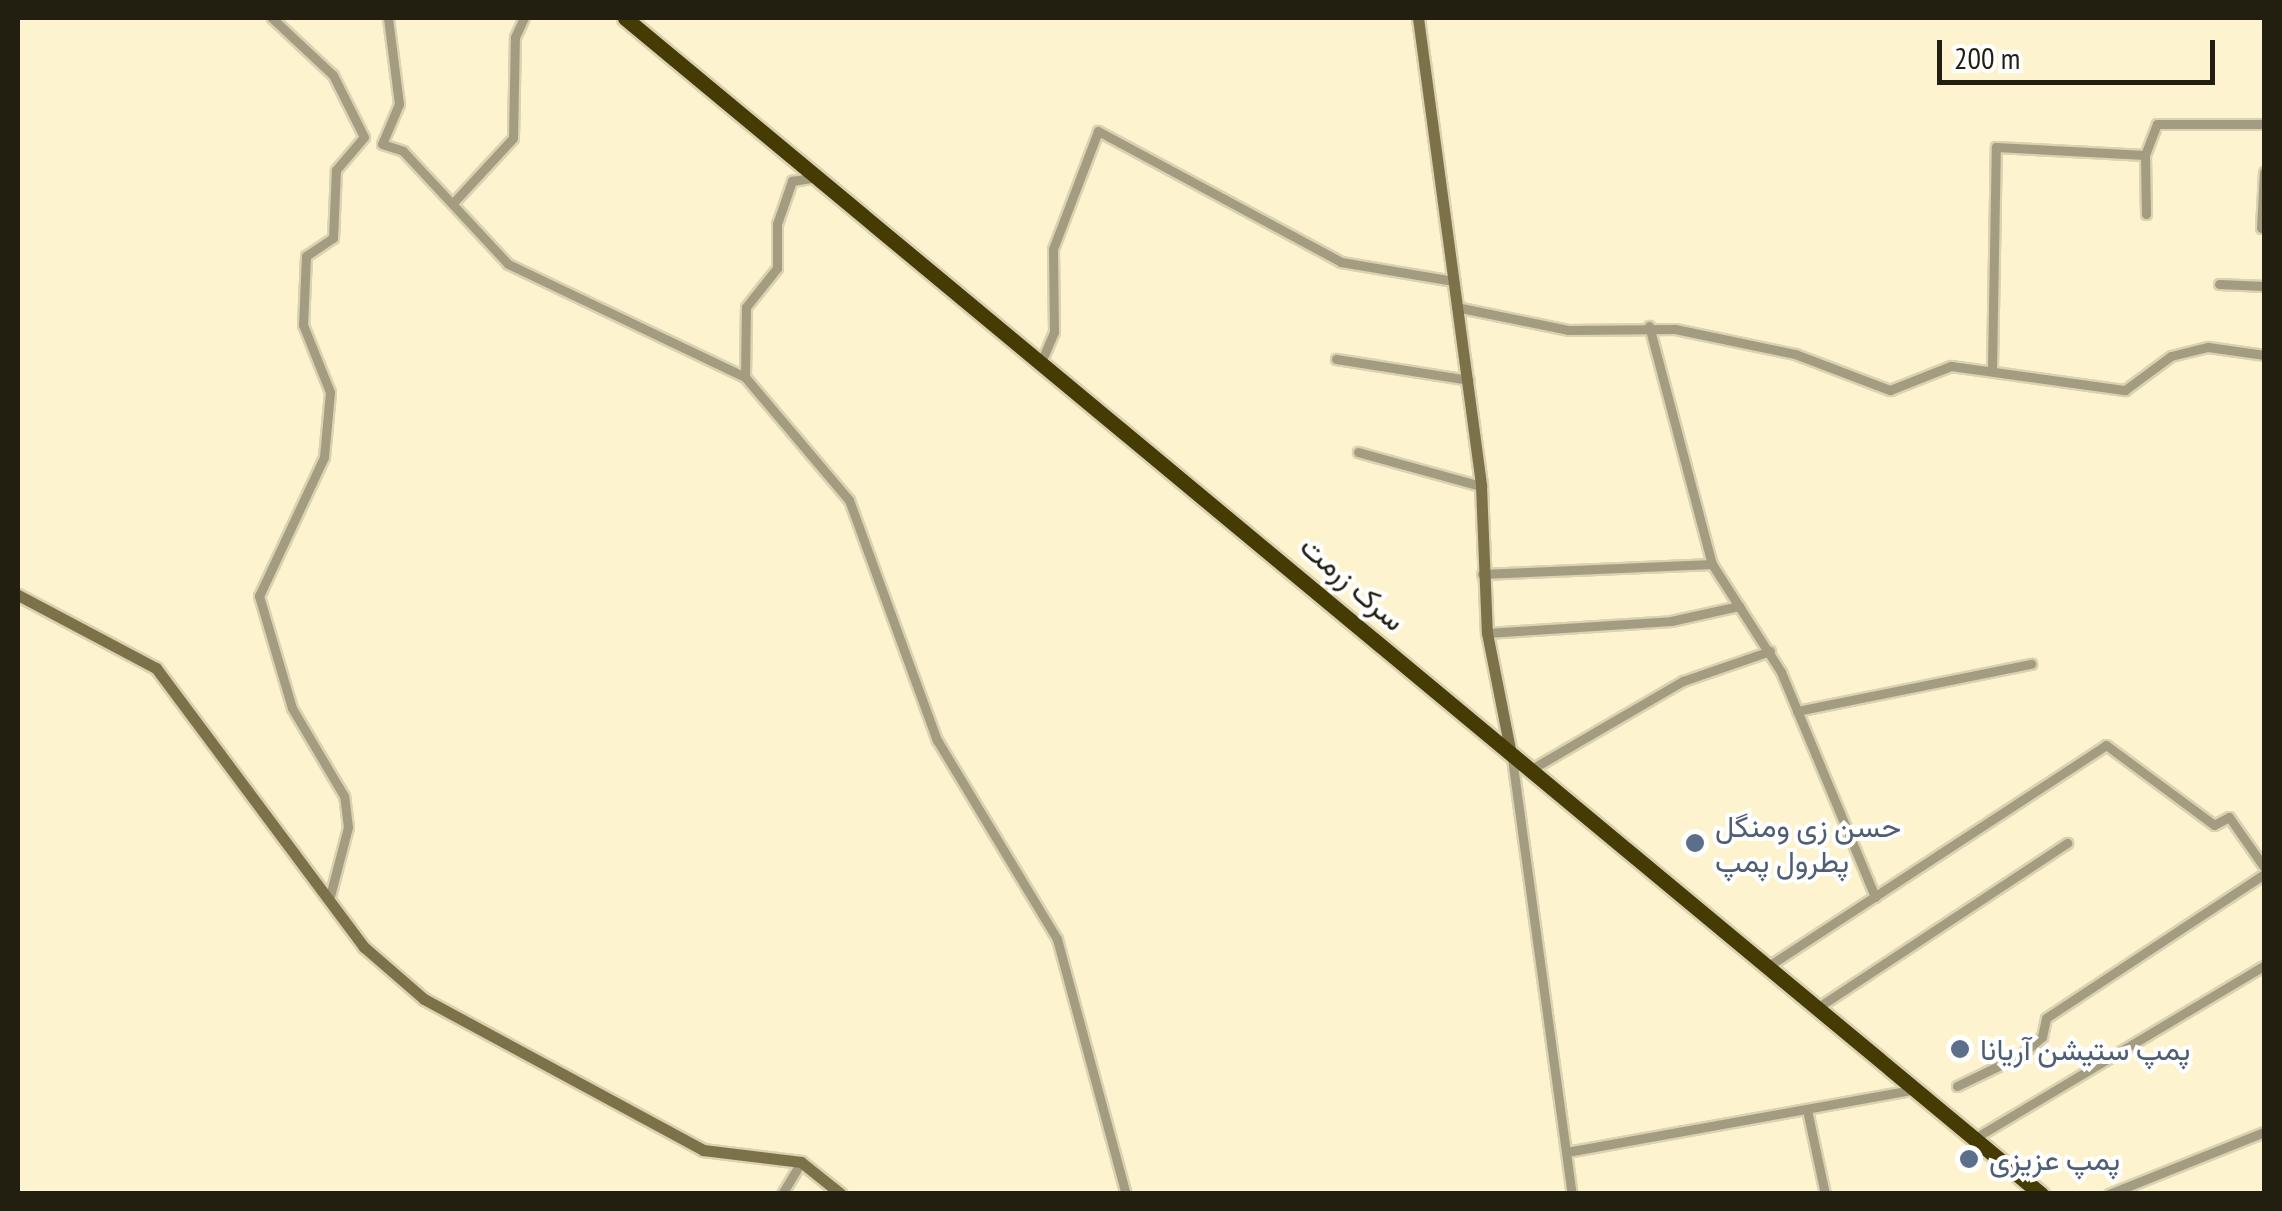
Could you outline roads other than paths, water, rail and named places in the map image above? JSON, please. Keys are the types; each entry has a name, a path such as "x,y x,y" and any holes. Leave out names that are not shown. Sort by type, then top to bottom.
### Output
{"highway":[{"name":"سرک زرمت","path":"625,18 1042,360 1512,758 1918,1088 2041,1194"}],"street":[{"path":"272,18 333,75 364,137"},
{"path":"381,140 399,104 388,18"},
{"path":"454,203 514,138 515,37 524,18"},
{"path":"1418,18 1481,486 1487,633 1512,758 1572,1194"},
{"path":"2146,214 2145,155 2161,121 2264,124"},
{"path":"1042,360 1054,332 1053,248 1098,131 1341,262 1453,281"},
{"path":"364,137 381,140 454,203 508,264 740,374 866,528 893,635 938,740 1057,939 1126,1194"},
{"path":"328,900 348,827 344,796 292,708 259,596 324,457 330,392 303,326 306,256 334,238 336,170 364,137"},
{"path":"1992,368 1996,147 2145,155"},
{"path":"2261,228 2264,172"},
{"path":"740,374 746,307 777,268 776,224 792,182 816,177"},
{"path":"2219,284 2264,286"},
{"path":"1456,307 1568,330 1649,326 1795,354 1872,388 1951,366 1992,368 2113,390 2171,356 2208,347 2264,355"},
{"path":"1649,326 1712,564 1770,650 1875,897"},
{"path":"1336,359 1468,380"},
{"path":"1358,452 1481,486"},
{"path":"1482,574 1712,564"},
{"path":"18,595 156,668 364,947 424,999 526,1060 703,1150 801,1162 841,1194"},
{"path":"1487,633 1739,606"},
{"path":"1530,770 1683,681 1770,650"},
{"path":"1798,711 2031,664"},
{"path":"1767,968 2106,745 2214,825 2228,816 2264,870 2046,1018 2042,1037 2022,1055 1957,1086"},
{"path":"1817,1008 2066,843"},
{"path":"1974,1138 2264,966"},
{"path":"1567,1152 1918,1088"},
{"path":"1807,1110 1825,1194"},
{"path":"2109,1194 2264,1132"},
{"path":"782,1194 801,1162"}],"place":[{"name":"حسن زی ومنگل پطرول پمپ","path":"1695,843"},
{"name":"پمپ ستیشن آریانا","path":"1960,1049"},
{"name":"پمپ عزیزی","path":"1969,1159"}]}
